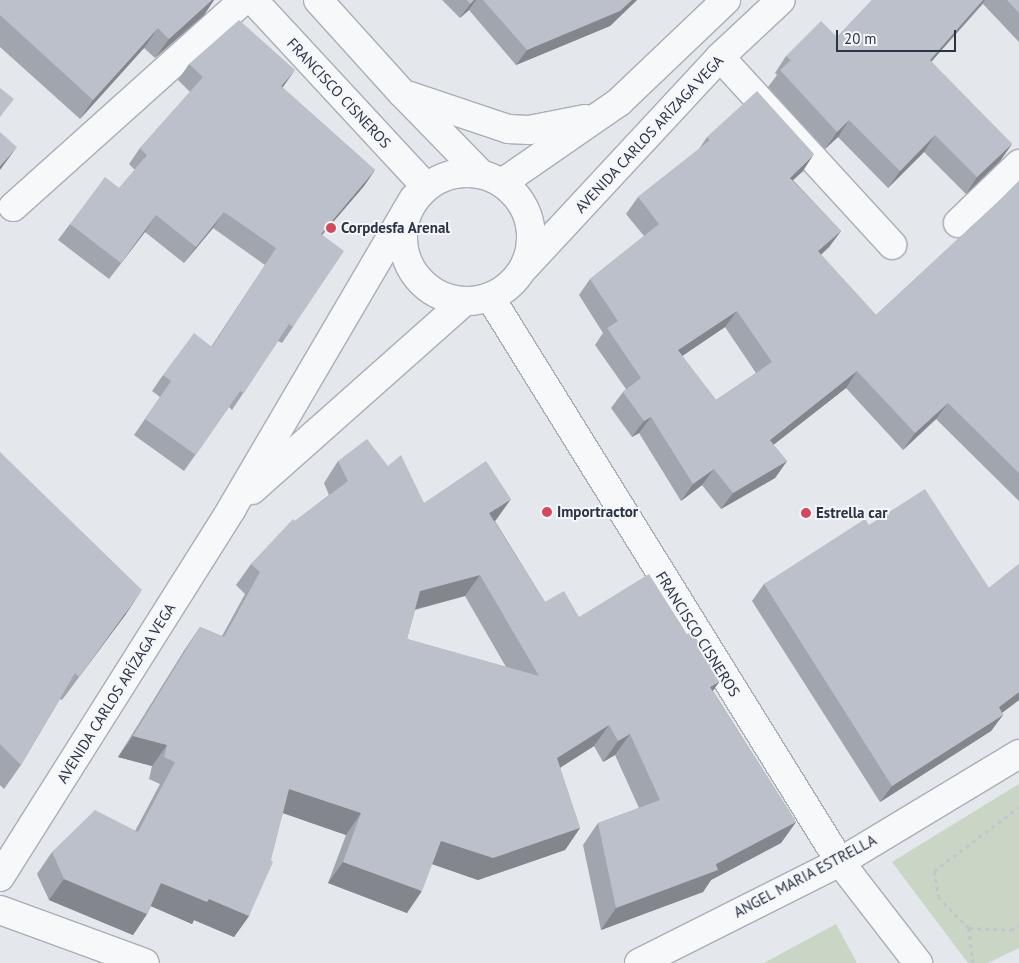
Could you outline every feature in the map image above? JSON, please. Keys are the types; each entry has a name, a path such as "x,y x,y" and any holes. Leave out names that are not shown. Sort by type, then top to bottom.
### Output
{"street":[{"path":"14,208 244,0"},
{"name":"FRANCISCO CISNEROS","path":"253,0 420,192"},
{"path":"318,0 402,93 491,178 519,200 529,223 530,247 521,270 508,286 477,299 433,293 411,271 402,241 420,192 452,174 491,178 619,102 726,0"},
{"name":"AVENIDA CARLOS ARÍZAGA VEGA","path":"521,270 720,57 781,0"},
{"path":"720,57 892,245"},
{"path":"402,93 476,121 508,129 529,130 588,118 619,102"},
{"path":"958,223 1019,164"},
{"name":"AVENIDA CARLOS ARÍZAGA VEGA","path":"0,877 232,508 420,192"},
{"name":"FRANCISCO CISNEROS","path":"477,299 840,862 918,963"},
{"name":"AVENIDA CARLOS ARÍZAGA VEGA","path":"232,508 477,299"},
{"name":"ANGEL MARIA ESTRELLA","path":"639,963 840,862 1019,754"},
{"path":"0,910 145,963"}],"path":[{"path":"973,963 969,928 939,898 934,871 1019,807"},
{"path":"969,928 1011,930 1019,926"}],"green space":[{"path":"1019,784 1019,948 988,963 968,963 892,862"},
{"path":"836,924 857,963 764,963"}],"building":[{"path":"0,0 212,0 169,39 158,28 93,100 0,15"},
{"path":"483,0 632,0 620,11 527,50"},
{"path":"872,0 983,0 930,60 1012,144 977,177 935,135 900,171 849,120 837,132 780,70 791,60 786,56 821,21 837,37"},
{"path":"1007,0 1019,0 1019,13"},
{"path":"239,20 295,70 281,86 375,170 321,234 344,251 293,327 289,324 244,393 240,391 196,455 145,419 171,381 163,375 194,333 212,347 276,248 224,212 196,247 156,215 121,263 70,224 105,177 119,188 147,155 140,148 203,77 189,64"},
{"path":"0,88 14,99 0,117"},
{"path":"757,91 814,154 790,178 841,231 818,251 876,315 1019,181 1019,473 948,403 915,433 857,371 770,440 787,461 733,493 714,469 693,484 651,417 644,421 623,392 641,378 607,328 618,321 590,279 659,224 638,197 710,140 707,137","holes":["737,311 772,362 716,400 678,350"]},
{"path":"0,132 17,147 0,166"},
{"path":"367,439 388,466 401,455 424,503 486,461 511,499 489,513 545,602 564,591 579,617 649,574 687,634 692,631 720,681 710,687 796,822 716,864 718,870 616,908 598,823 660,800 630,734 618,741 609,725 557,758 580,828 493,858 441,841 422,891 343,862 361,813 289,789 271,860 273,862 249,916 209,899 207,902 161,883 147,914 64,879 52,852 95,810 138,832 175,762 164,757 167,745 133,736 200,627 224,637 260,572 251,564 293,519 295,521 348,481 338,461","holes":["480,575 539,676 407,639 420,591"]},
{"path":"0,452 142,590 79,677 75,673 21,765 0,744"},
{"path":"925,489 989,588 1019,564 1019,692 999,707 1003,715 892,786 764,584 865,519 869,525"}],"place":[{"name":"Corpdesfa Arenal","path":"331,228"},
{"name":"Importractor","path":"547,512"},
{"name":"Estrella car","path":"806,513"}]}
